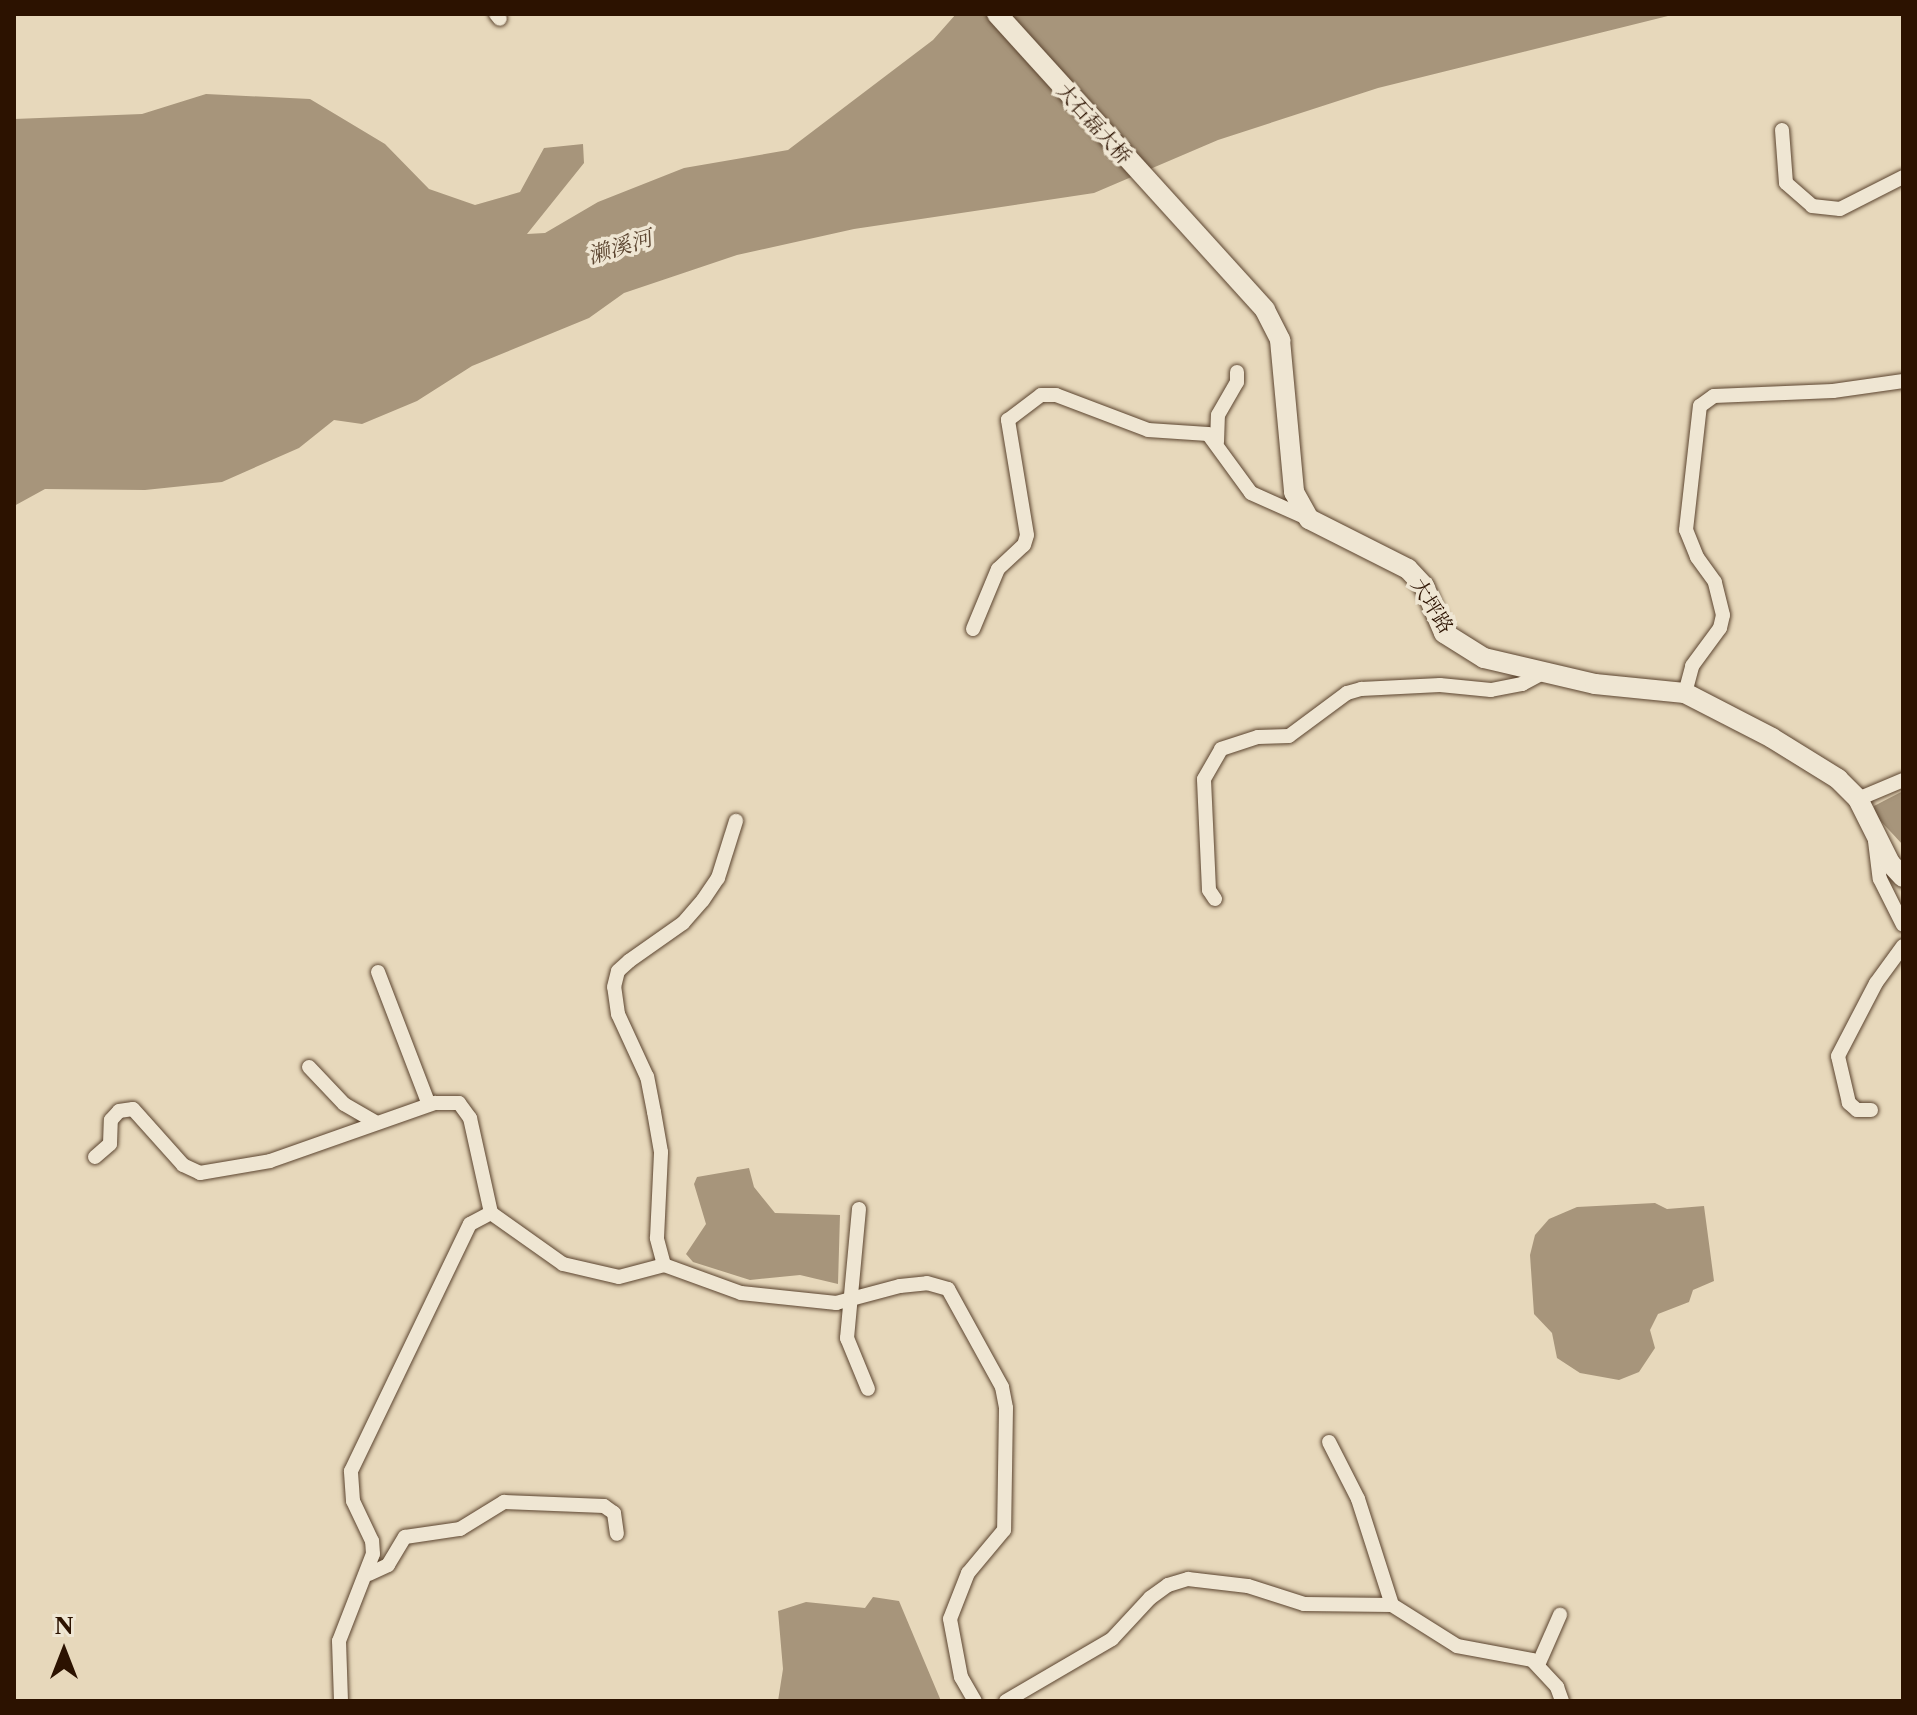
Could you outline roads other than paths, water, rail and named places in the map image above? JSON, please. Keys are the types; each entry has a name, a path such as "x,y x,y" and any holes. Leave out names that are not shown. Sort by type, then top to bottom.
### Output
{"main road":[{"name":"大石磊大桥","path":"997,14 1192,233 1265,310 1280,340 1288,459 1294,492 1309,519"},
{"name":"大坪路","path":"1309,519 1408,569 1424,586 1444,633 1484,658 1595,684 1685,693 1772,738 1838,779 1858,799 1875,837 1903,877"}],"street":[{"path":"1782,130 1786,183 1812,206 1840,209 1903,177"},
{"path":"1217,442 1218,415 1237,382 1237,372"},
{"path":"1685,693 1692,666 1720,628 1723,615 1715,582 1686,530 1700,406 1714,396 1833,391 1903,381"},
{"path":"973,629 998,569 1024,545 1027,535 1008,435 1008,420 1016,409 1041,395 1056,395 1126,424 1173,434 1208,434 1217,442 1239,482 1251,493 1309,519"},
{"path":"1215,899 1209,890 1204,779 1221,749 1258,737 1289,736 1347,693 1361,689 1440,685 1491,690 1522,684 1546,671"},
{"path":"1858,799 1903,780"},
{"path":"664,1265 657,1238 661,1152 654,1112 647,1077 618,1014 614,987 618,971 683,923 703,900 718,878 736,821"},
{"path":"1875,837 1880,879 1903,925"},
{"path":"1871,1110 1857,1110 1849,1103 1838,1056 1876,983 1903,946"},
{"path":"378,972 429,1105"},
{"path":"309,1067 344,1104 375,1122"},
{"path":"95,1157 110,1144 111,1120 119,1111 133,1109 183,1165 200,1173 270,1161 429,1105 459,1103 470,1118 491,1213 563,1264 619,1277 664,1265 768,1298 849,1300 927,1283 948,1289 1002,1387 1008,1510 1004,1530 968,1573 950,1619 961,1677 975,1701"},
{"path":"859,1209 847,1338 868,1389"},
{"path":"341,1701 339,1641 369,1574 372,1541 353,1501 351,1471 470,1224 491,1213"},
{"path":"1329,1442 1358,1499 1392,1605"},
{"path":"369,1574 388,1565 405,1537 460,1529 504,1502 604,1506 614,1513 617,1534"},
{"path":"1006,1701 1112,1639 1150,1598 1168,1585 1188,1579 1248,1586 1304,1604 1392,1605 1457,1646 1538,1665 1562,1701"},
{"path":"1538,1665 1560,1615"}],"water":[{"name":"濑溪河","path":"956,14 1676,14 1378,88 1218,140 1094,193 854,229 737,255 624,293 589,318 472,366 417,401 362,424 334,420 299,448 222,482 145,490 45,489 14,506 14,119 142,114 206,94 310,99 385,144 429,189 475,205 520,192 544,148 583,144 584,163 527,234 545,233 598,202 684,168 788,150 933,40"},
{"path":"1903,791 1903,845 1875,815 1874,806"},
{"path":"749,1168 754,1187 775,1213 840,1215 838,1284 800,1275 750,1280 693,1262 686,1254 706,1224 694,1184 697,1177"},
{"path":"1655,1203 1667,1209 1704,1206 1714,1281 1693,1290 1689,1302 1658,1314 1650,1330 1655,1348 1639,1372 1619,1380 1580,1373 1557,1358 1552,1333 1534,1314 1530,1255 1535,1235 1549,1219 1577,1207"},
{"path":"873,1597 899,1601 941,1701 778,1701 783,1669 778,1611 806,1602 865,1608"}]}
